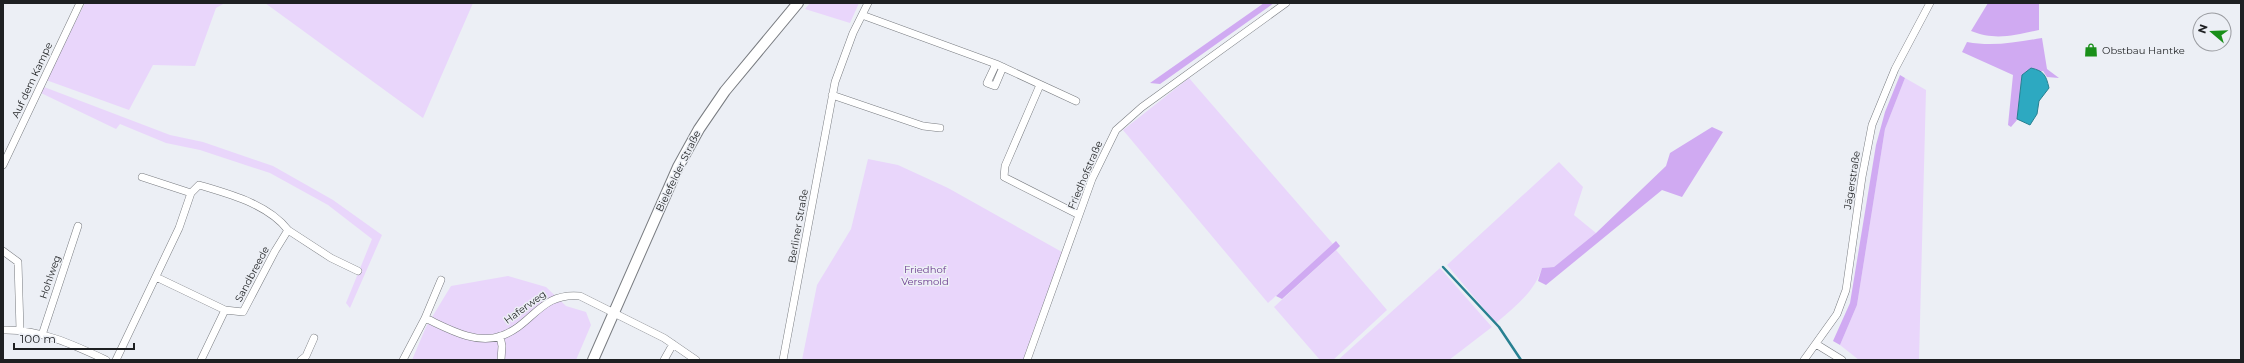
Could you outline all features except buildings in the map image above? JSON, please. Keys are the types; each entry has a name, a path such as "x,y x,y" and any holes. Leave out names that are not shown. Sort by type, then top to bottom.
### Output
{"main road":[{"name":"Bielefelder Straße","path":"593,360 612,312 678,167 699,129 724,91 798,3"}],"street":[{"name":"Auf dem Kampe","path":"3,165 80,3"},
{"name":"Berliner Straße","path":"784,360 832,95 840,64 868,3"},
{"name":"Friedhofstraße","path":"1027,360 1101,158 1116,130 1142,107 1286,3"},
{"name":"Jägerstraße","path":"1804,360 1837,314 1846,290 1862,177 1872,125 1895,69 1930,3"},
{"path":"862,15 1004,67 1076,102"},
{"path":"996,64 988,83 995,86 1004,67"},
{"path":"1040,85 1005,166 1004,178 1079,215"},
{"path":"832,95 923,126 940,128"},
{"path":"142,177 192,193"},
{"path":"116,360 179,228 192,193 199,185 228,193 263,210 281,221 288,230 330,258 358,271"},
{"name":"Hohlweg","path":"42,335 78,226"},
{"name":"Sandbreede","path":"156,277 225,310 243,312 275,251 288,230"},
{"path":"3,251 18,262 20,330"},
{"path":"403,360 425,318 441,280"},
{"name":"Haferweg","path":"425,318 464,335 478,337 500,336 525,321 555,298 569,295 580,296 673,344 696,360"},
{"name":"Sandbreede","path":"202,360 225,310"},
{"path":"3,330 20,330 63,341 106,360"},
{"path":"500,336 501,360"},
{"path":"301,360 306,356 314,338"},
{"path":"664,360 673,344"},
{"path":"1816,344 1842,360"}],"green space":[{"path":"85,3 225,3 216,8 195,66 153,65 129,110 46,80"},
{"path":"265,3 473,3 423,118"},
{"path":"810,3 859,3 850,23 805,9"},
{"path":"1189,78 1333,244 1268,303 1123,130"},
{"path":"1905,78 1926,90 1919,360 1859,360 1840,345 1857,305 1885,129"},
{"path":"44,87 170,135 203,142 273,166 333,200 382,235 350,308 346,303 372,239 328,205 270,173 200,150 166,143 120,124 116,129 41,93"},
{"name":"Friedhof Versmold","path":"868,159 898,165 948,188 1062,252 1023,360 802,360 817,285 851,229"},
{"path":"1559,162 1583,187 1574,215 1596,233 1554,267 1542,268 1539,277 1529,292 1517,305 1496,323 1447,265"},
{"path":"1336,250 1387,310 1333,360 1320,360 1274,307"},
{"path":"1440,268 1492,327 1449,360 1338,360"},
{"path":"508,276 546,287 566,306 586,312 591,325 576,360 412,360 426,327 451,286"}],"shaded area":[{"path":"1264,3 1274,3 1160,84 1150,83"},
{"path":"1988,3 2039,3 2039,30 2005,36 1989,36 1971,31"},
{"path":"2042,38 2047,69 2059,78 2047,77 2043,71 2022,75 2017,120 2011,127 2008,125 2013,75 1962,52 1967,42 1996,44"},
{"path":"1900,75 1905,78 1885,129 1857,305 1840,345 1833,341 1850,303 1876,145 1885,112"},
{"path":"1712,127 1723,132 1682,197 1662,190 1546,285 1538,281 1542,268 1554,267 1596,233 1666,166 1670,153"},
{"path":"1336,241 1340,246 1336,250 1282,299 1276,296"}],"water":[{"path":"2031,68 2044,74 2049,88 2039,101 2037,114 2030,125 2017,119 2022,75"}],"waterway":[{"path":"1443,267 1499,327 1521,360"}],"place":[{"name":"Obstbau Hantke","path":"2091,50"}]}
